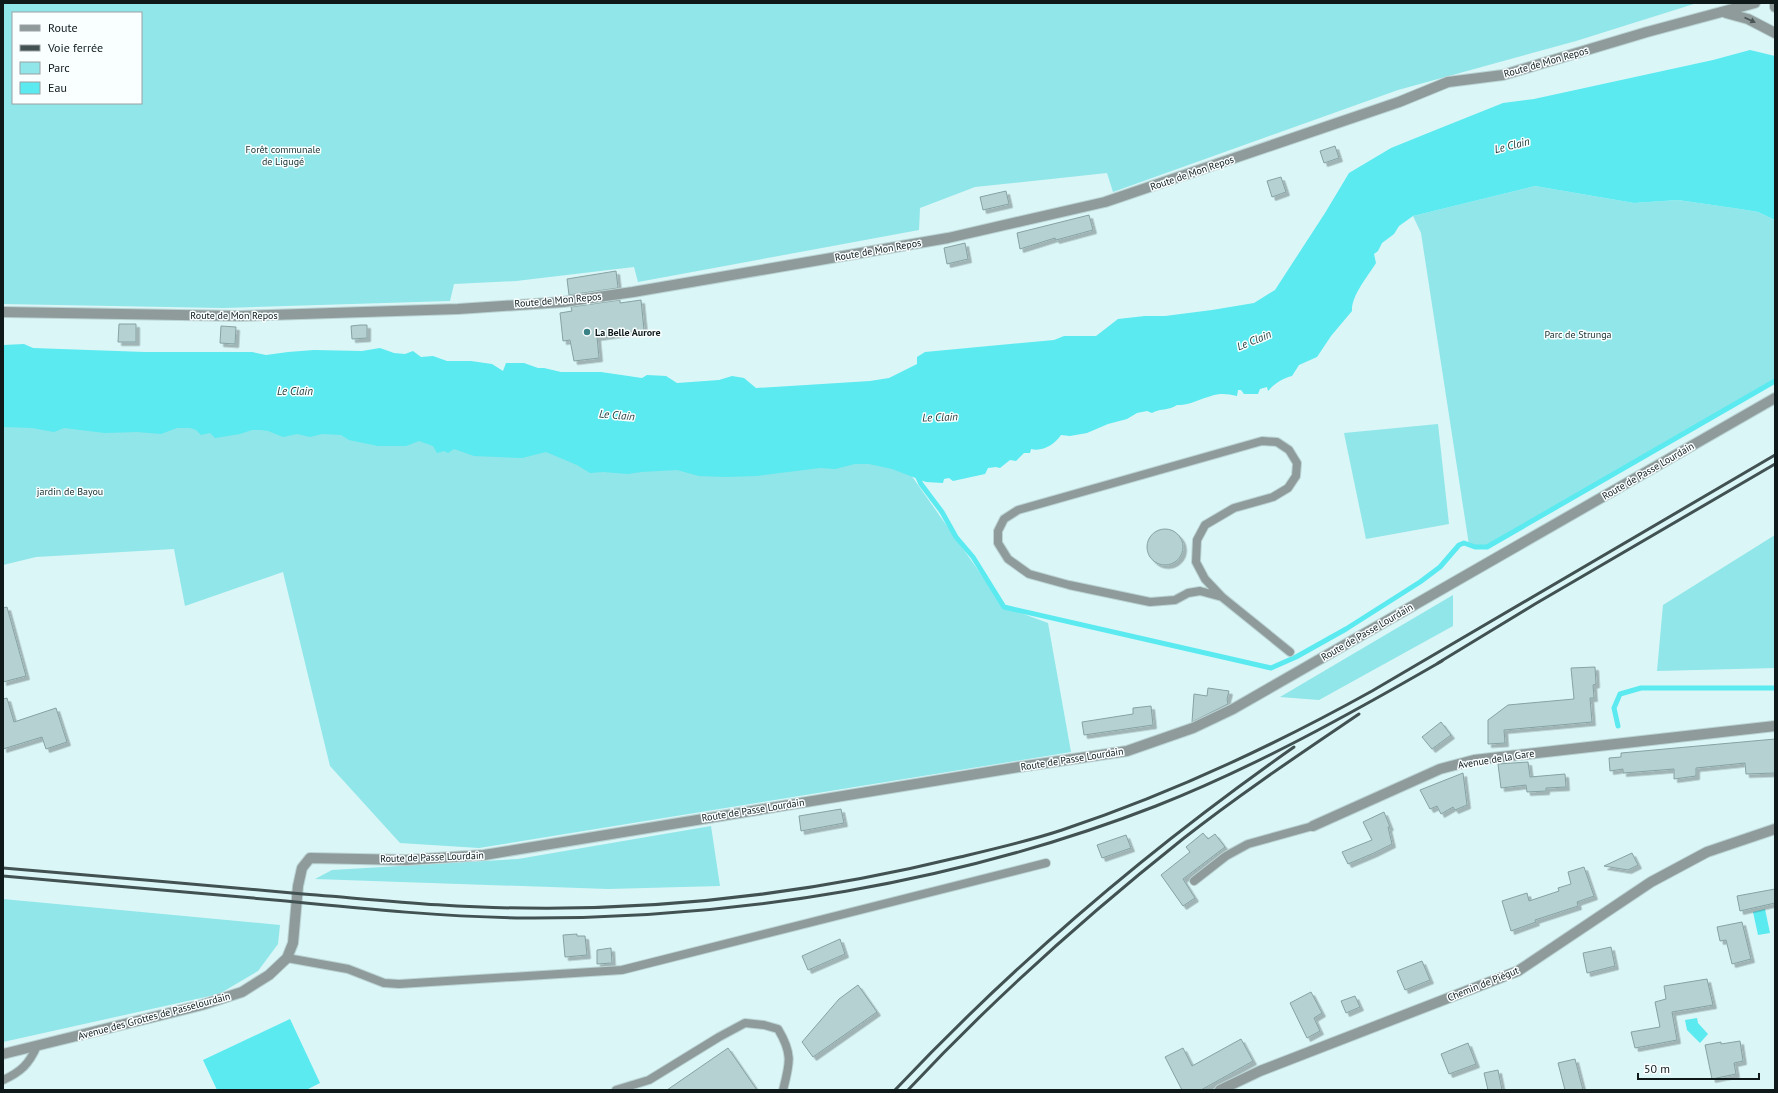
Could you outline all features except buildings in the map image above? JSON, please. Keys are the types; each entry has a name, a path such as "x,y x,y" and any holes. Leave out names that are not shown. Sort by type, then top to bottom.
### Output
{"street":[{"name":"Route de Mon Repos","path":"3,312 240,316 443,309 562,302 633,292 948,238 1105,202 1399,102 1448,82 1503,75 1647,32 1722,13 1754,3"},
{"path":"1774,3 1775,7"},
{"path":"1722,13 1748,19 1775,33"},
{"name":"Route de Passe Lourdain","path":"310,858 406,860 484,855 1127,751 1193,728 1233,709 1775,398"},
{"name":"Avenue de la Gare","path":"1313,826 1440,769 1474,760 1775,726"},
{"name":"Chemin de Piégut","path":"1220,1090 1260,1071 1518,971 1651,882 1707,852 1775,828"},
{"name":"Avenue des Grottes de Passelourdain","path":"3,1054 202,1005 242,992 269,975 287,958 293,943 298,886 302,868 310,858"}],"lane":[{"path":"1222,597 1200,591 1188,593 1175,600 1150,602 1069,585 1029,574 1008,559 998,544 998,531 1004,519 1018,510 1262,441 1277,442 1289,450 1297,463 1296,476 1288,488 1274,497 1234,508 1205,525 1197,540 1196,562 1204,579 1222,597 1290,652"},
{"name":"Avenue de la Gare","path":"1194,881 1226,856 1248,844 1313,826"},
{"path":"287,958 348,968 384,983 392,984 622,970 1046,863"},
{"path":"616,1090 649,1080 719,1037 745,1023 764,1025 778,1029 785,1042 790,1060 783,1090"},
{"path":"3,1080 15,1075 27,1065 38,1046"}],"green space":[{"name":"Forêt communale de Ligugé","path":"3,3 1697,3 1576,41 1398,90 1113,192 1107,173 975,187 920,208 919,230 638,282 634,267 516,281 454,284 450,301 223,308 3,304"},
{"name":"Parc de Strunga","path":"1535,186 1634,203 1678,200 1758,212 1775,220 1775,381 1487,547 1469,545 1421,233 1413,216"},
{"name":"jardin de Bayou","path":"3,406 884,434 1004,607 1048,623 1071,752 479,848 400,843 330,766 283,572 185,606 174,549 36,557 3,565"},
{"path":"1438,424 1449,524 1366,539 1344,433"},
{"path":"1775,535 1775,668 1657,671 1663,605"},
{"path":"1453,595 1453,626 1319,700 1280,697"},
{"path":"711,826 720,886 608,889 315,879 332,870 518,859"},
{"path":"3,899 280,925 278,944 258,971 219,994 3,1042"}],"water":[{"name":"Le Clain","path":"1750,50 1775,56 1775,220 1758,212 1678,200 1634,203 1535,186 1413,216 1399,226 1394,234 1382,243 1378,251 1374,254 1376,263 1354,299 1352,311 1331,336 1317,357 1299,365 1292,376 1285,378 1268,391 1267,387 1260,389 1258,394 1244,394 1241,390 1238,390 1237,396 1218,394 1190,403 1158,410 1152,413 1147,411 1137,413 1127,419 1108,424 1087,433 1070,436 1061,435 1048,446 1035,450 1031,449 1030,453 1024,453 1016,461 1010,460 1000,468 988,468 985,474 953,481 949,478 944,479 943,483 926,482 892,469 869,464 855,464 835,469 820,468 757,476 699,476 677,470 628,474 603,472 590,473 577,465 546,452 522,458 474,456 454,449 448,453 444,451 437,453 433,446 419,441 406,446 378,446 349,440 341,435 322,434 310,437 297,434 283,437 261,430 252,430 240,434 215,438 210,433 201,435 196,430 190,428 177,428 161,434 137,432 105,433 64,428 54,432 32,428 3,427 3,345 24,344 33,348 145,352 252,352 266,355 314,350 362,351 380,348 394,353 405,354 413,351 421,357 433,356 447,361 471,361 492,364 503,371 506,363 524,363 538,368 561,372 601,372 642,378 647,375 666,376 677,383 719,380 732,376 744,378 756,388 870,381 889,378 917,364 917,357 925,352 1054,340 1064,336 1096,336 1118,319 1145,316 1165,316 1254,303 1275,290 1349,173 1391,148 1503,103 1534,99 1713,60"},
{"path":"1765,909 1770,933 1758,935 1753,912"},
{"path":"1697,1018 1698,1023 1708,1034 1700,1043 1687,1030 1685,1020"},
{"path":"290,1019 320,1083 306,1090 217,1090 203,1060"}],"waterway":[{"path":"916,473 921,484 942,512 956,537 973,557 1004,607 1271,668 1296,657 1346,629 1420,582 1440,567 1459,545 1464,543 1475,547 1487,547 1775,381"},
{"path":"1618,726 1614,708 1620,694 1641,688 1775,688"}],"railway":[{"path":"3,868 438,905 496,908 580,908 690,902 798,889 852,880 960,857 1037,838 1102,816 1181,785 1259,750 1372,691 1775,455"},
{"path":"1438,663 1535,604 1775,464"},
{"path":"3,876 376,910 495,917 605,917 685,912 766,903 846,891 925,876 1004,856 1081,833 1193,791 1266,757 1372,701 1442,661"},
{"path":"908,1090 973,1023 1041,959 1111,897 1184,838 1270,774 1359,714"},
{"path":"895,1090 988,997 1086,908 1188,825 1240,785 1294,747"}],"place":[{"name":"La Belle Aurore","path":"587,332"}]}
